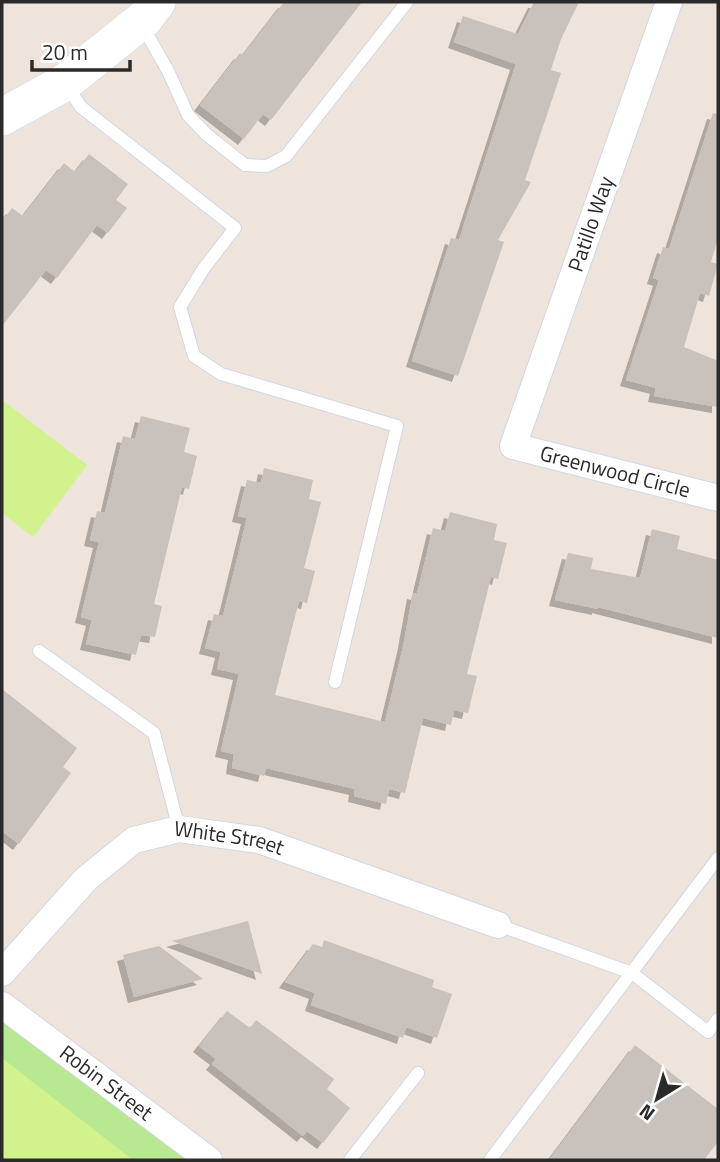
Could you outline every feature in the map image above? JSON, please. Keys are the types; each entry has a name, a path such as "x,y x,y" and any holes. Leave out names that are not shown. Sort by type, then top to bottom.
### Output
{"main road":[{"path":"2,117 64,83 148,12"}],"street":[{"name":"Patillo Way","path":"513,446 669,2"},
{"name":"Greenwood Circle","path":"513,446 718,498"},
{"name":"White Street","path":"2,973 86,878 134,840 179,829 259,840 499,925"},
{"name":"Robin Street","path":"2,1006 209,1160"}],"lane":[{"path":"148,12 168,71 188,115 206,134 245,165 267,166 286,156 407,2"},
{"path":"64,83 81,107 235,228 204,268 180,307 194,356 221,374 397,426 335,682"},
{"path":"38,651 154,733 179,829"},
{"path":"490,1160 718,858"},
{"path":"499,925 632,973 708,1032 718,1019"},
{"path":"350,1160 418,1073"}],"green space":[{"path":"2,400 87,465 33,537 2,513"},
{"path":"2,1017 193,1160 2,1160"},
{"path":"2,1058 133,1160 2,1160"}],"building":[{"path":"284,2 362,2 271,120 263,114 244,139 200,105"},
{"path":"534,2 579,2 561,39 551,70 561,73 525,180 531,182 498,240 504,242 458,376 412,361 451,238 459,240 516,64 454,42 463,16 518,34"},
{"path":"713,113 718,114 718,238 711,262 718,264 709,296 700,293 684,347 718,361 718,407 654,396 656,388 626,380 659,280 653,278 663,247 669,249"},
{"path":"89,154 128,184 116,200 127,208 108,233 97,225 57,278 46,270 2,326 2,221 12,208 23,216 64,163 75,172"},
{"path":"141,416 190,428 184,452 197,456 189,489 182,487 154,604 162,606 155,637 141,635 136,655 86,644 92,620 81,617 99,542 90,540 97,511 105,513 123,436 135,439"},
{"path":"264,468 313,480 309,499 321,502 304,568 315,571 307,603 299,601 275,695 385,722 413,593 417,594 433,528 445,531 450,512 497,524 494,540 507,543 498,579 491,577 467,674 477,676 468,713 454,710 451,725 423,718 405,793 389,789 386,804 354,796 355,789 266,768 264,776 232,768 234,754 221,751 239,674 217,669 221,652 205,648 214,614 223,616 247,518 238,516 247,480 261,483"},
{"path":"652,529 680,536 677,549 718,560 718,638 598,607 555,600 568,553 593,558 591,569 640,578"},
{"path":"2,689 77,748 63,767 71,773 19,844 2,831"},
{"path":"248,921 262,974 172,941"},
{"path":"324,940 434,980 432,987 452,994 437,1038 406,1027 403,1038 311,1005 315,993 285,982 313,944 322,947"},
{"path":"159,946 203,979 134,997 123,955"},
{"path":"227,1011 250,1028 256,1020 334,1079 327,1089 350,1108 323,1143 307,1131 303,1136 212,1064 216,1059 199,1046"},
{"path":"635,1045 718,1109 718,1142 704,1160 549,1160"}]}
